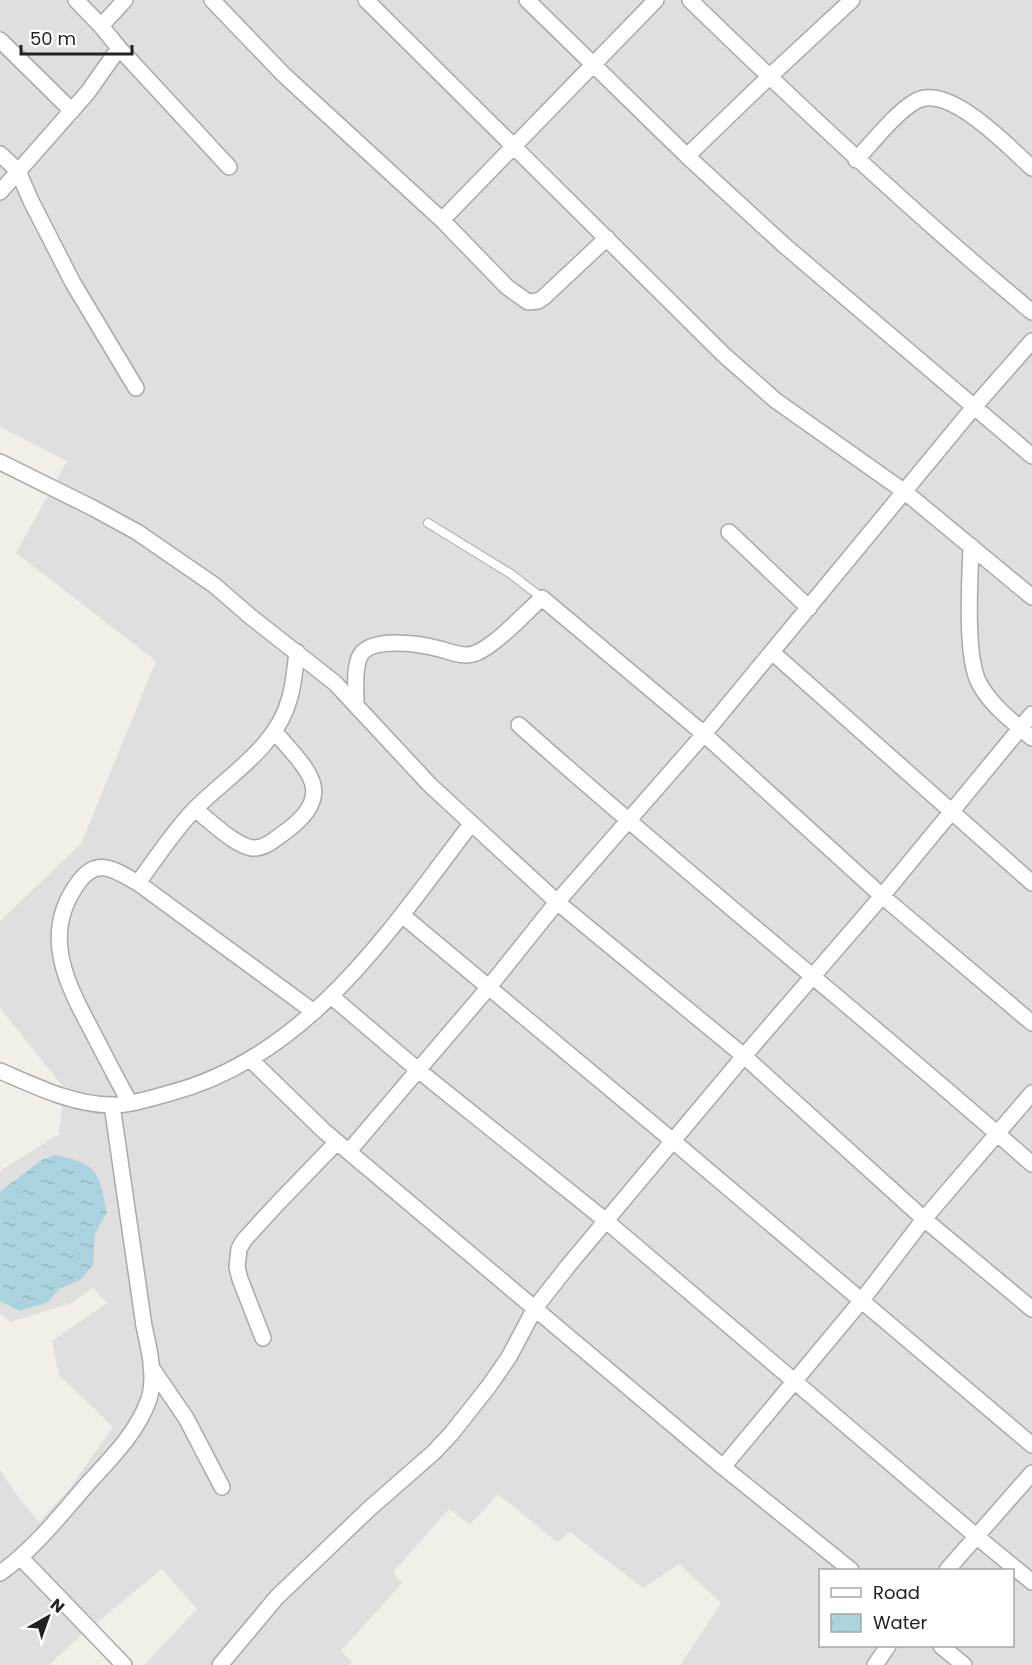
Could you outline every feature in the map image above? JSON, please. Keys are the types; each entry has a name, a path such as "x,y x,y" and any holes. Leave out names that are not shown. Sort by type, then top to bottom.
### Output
{"street":[{"path":"75,0 229,167"},
{"path":"101,26 125,0"},
{"path":"212,0 284,75 442,220 522,299 528,302 538,301 548,294 607,238"},
{"path":"366,0 724,355 767,393 810,426 905,492 1032,597"},
{"path":"527,0 687,156 785,246 1032,456"},
{"path":"442,220 656,0"},
{"path":"690,0 856,160 947,242 1032,312"},
{"path":"687,156 852,0"},
{"path":"0,40 72,111"},
{"path":"0,192 72,111 119,48"},
{"path":"856,160 907,106 919,99 930,99 954,104 972,115 1032,168"},
{"path":"0,154 18,171 73,283 136,388"},
{"path":"263,1338 237,1267 239,1249 244,1240 279,1202 343,1146 418,1070 557,902 704,734 1032,341"},
{"path":"0,462 137,532 214,585 335,683 430,785 557,902 744,1056 924,1219 1032,1310"},
{"path":"729,532 809,608"},
{"path":"971,546 971,634 977,679 996,706 1026,733"},
{"path":"356,703 357,664 363,651 367,648 382,643 405,644 468,655 475,654 498,637 542,597 704,734 882,896 1032,1023"},
{"path":"138,883 195,809 260,750 275,732 290,698 297,652"},
{"path":"772,652 1032,883"},
{"path":"220,1665 277,1597 369,1509 433,1453 469,1413 509,1357 535,1308 605,1220 952,812 1026,733 1032,714"},
{"path":"519,725 627,821 813,976 1032,1164"},
{"path":"195,809 228,835 251,848 262,847 292,827 311,803 315,794 314,784 311,775 275,732"},
{"path":"0,1071 48,1091 87,1102 112,1105 130,1103 199,1084 251,1060 280,1041 314,1012 357,969 402,915 471,824"},
{"path":"130,1103 71,991 64,973 59,936 62,916 69,895 84,874 100,867 108,868 138,883 314,1012"},
{"path":"402,915 1032,1444"},
{"path":"331,996 418,1070 605,1220 1032,1582"},
{"path":"251,1060 303,1112 723,1467 850,1569"},
{"path":"723,1467 862,1300 924,1219 1032,1093"},
{"path":"0,1573 21,1557 124,1442 141,1418 149,1398 152,1382 151,1367 112,1105"},
{"path":"151,1367 186,1418 222,1487"},
{"path":"948,1569 1032,1473"},
{"path":"21,1557 124,1665"},
{"path":"875,1665 887,1647"},
{"path":"942,1647 963,1665"}],"lane":[{"path":"428,523 489,560 542,597"}],"shaded area":[{"path":"0,0 1032,0 1032,1665 680,1665 721,1603 679,1564 643,1588 570,1532 557,1542 498,1494 470,1525 449,1509 393,1572 402,1583 341,1651 352,1661 349,1665 144,1665 197,1609 162,1569 78,1638 49,1665 0,1665 0,1470 39,1522 69,1489 113,1427 59,1375 52,1341 107,1303 93,1288 71,1303 10,1322 0,1314 0,1171 59,1134 64,1088 0,1008 0,921 81,844 156,661 16,553 67,461 0,427"}],"water":[{"path":"56,1155 81,1162 95,1172 99,1179 107,1212 95,1234 93,1265 80,1280 59,1289 48,1302 20,1311 0,1301 0,1192 42,1160"}]}
